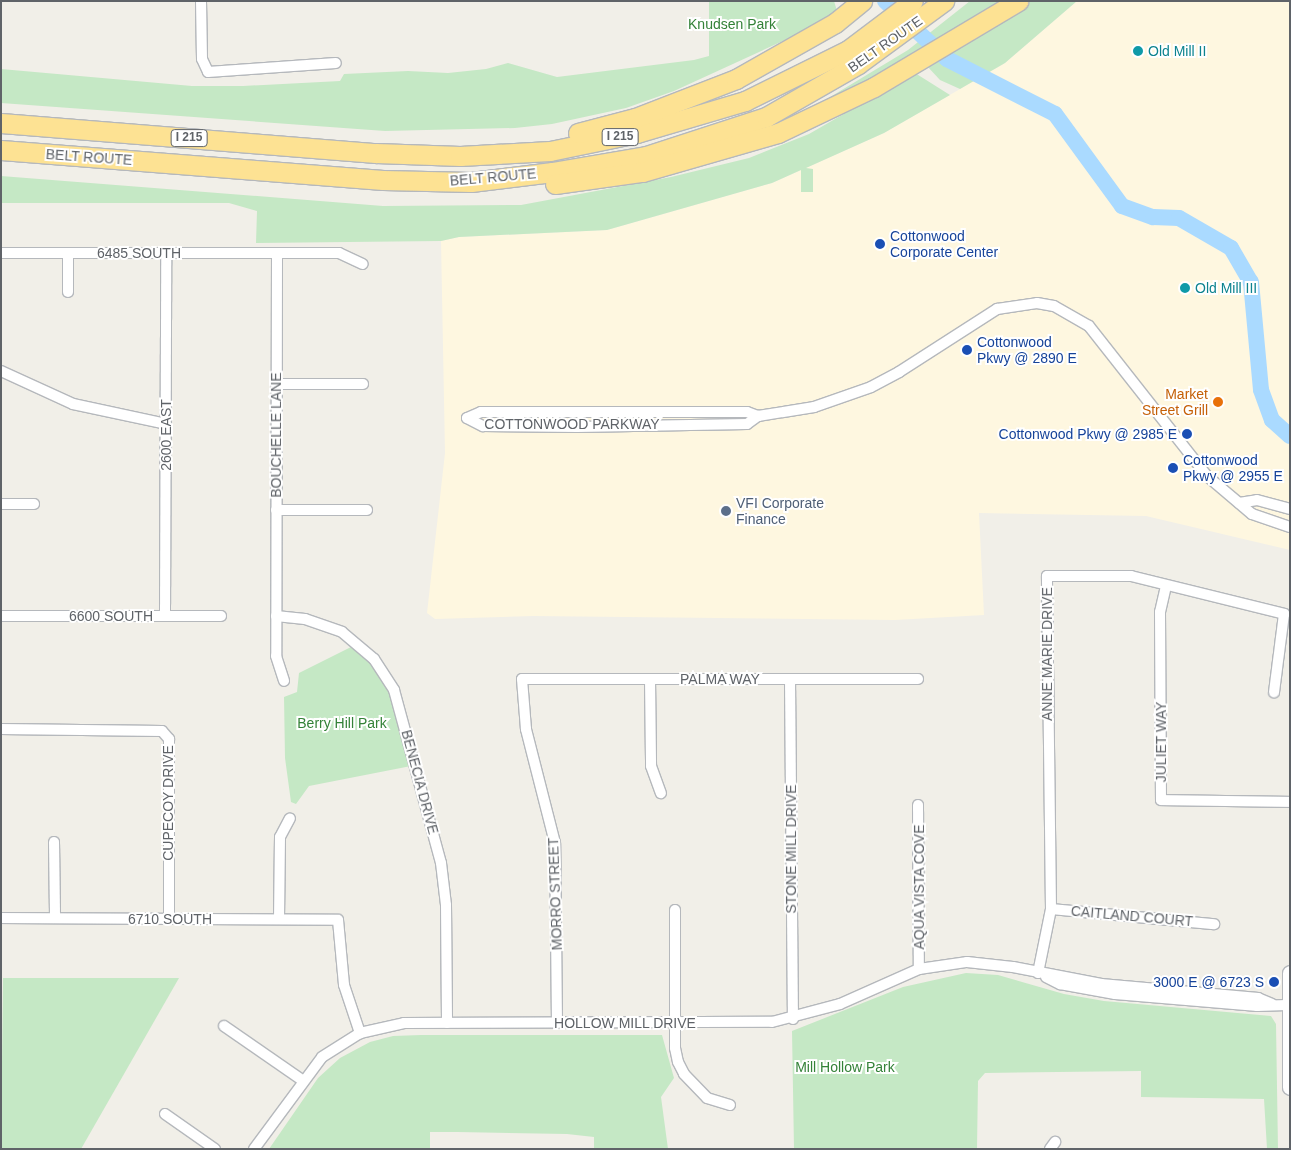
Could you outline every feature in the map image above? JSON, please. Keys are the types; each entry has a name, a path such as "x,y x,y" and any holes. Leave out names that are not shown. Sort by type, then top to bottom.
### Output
{"highway":[{"path":"376,153 546,139 635,118 736,79 835,23 862,1"},
{"name":"BELT ROUTE","path":"1,123 376,153 460,156 550,151 637,133 745,101 853,57 914,1"},
{"path":"471,182 557,184 642,172 778,132 874,88 960,38 1018,1"},
{"name":"BELT ROUTE","path":"1,150 383,180 471,182 552,172 646,156 766,117 853,57 941,4"}],"main road":[{"path":"1290,973 1287,1005 1290,1087"}],"street":[{"path":"201,1 202,59 206,70 215,74 336,63"},
{"name":"6485 SOUTH","path":"1,253 339,253 363,264"},
{"path":"68,253 68,292"},
{"name":"2600 EAST","path":"165,616 166,253"},
{"name":"BOUCHELLE LANE","path":"277,253 276,656 284,681"},
{"name":"COTTONWOOD PARKWAY","path":"758,416 747,424 617,427 483,426 467,418 490,412 738,412 758,416 814,407 871,387 997,309 1016,304 1054,306 1089,326 1188,455 1207,476 1252,514 1290,527"},
{"path":"1,371 73,404 166,424"},
{"path":"276,384 363,384"},
{"path":"1239,503 1257,500 1290,508"},
{"path":"1,504 34,504"},
{"path":"276,510 367,510"},
{"name":"ANNE MARIE DRIVE","path":"1038,973 1051,909 1046,576 1131,576 1284,614 1274,692"},
{"name":"JULIET WAY","path":"1166,586 1160,612 1161,800 1290,802"},
{"name":"6600 SOUTH","path":"1,616 221,616"},
{"name":"BENECIA DRIVE","path":"276,616 305,619 342,632 374,659 394,690 441,863 446,905 447,1023"},
{"name":"PALMA WAY","path":"522,679 918,679"},
{"name":"MORRO STREET","path":"522,679 526,729 555,843 557,1023"},
{"path":"650,679 651,766 661,793"},
{"name":"STONE MILL DRIVE","path":"790,679 793,1019"},
{"name":"CUPECOY DRIVE","path":"1,729 162,731 169,739 168,918"},
{"name":"AQUA VISTA COVE","path":"918,804 919,969"},
{"path":"279,919 280,837 290,818"},
{"path":"54,842 55,918"},
{"name":"CAITLAND COURT","path":"1051,909 1214,924"},
{"path":"674,910 674,1048 684,1074 707,1098 730,1105"},
{"name":"6710 SOUTH","path":"1,918 338,920 344,985 360,1033"},
{"name":"HOLLOW MILL DRIVE","path":"254,1149 302,1080 328,1052 360,1033 404,1023 746,1024 793,1019 840,1004 919,969 947,964 986,963 1116,986 1258,998 1272,1004 1287,1005"},
{"path":"224,1026 302,1080"},
{"path":"165,1114 215,1149"}],"shaded area":[{"path":"1077,1 1290,1 1290,550 1146,516 979,513 984,615 895,620 533,616 435,619 427,613 445,453 441,241 459,237 607,230 772,183 884,133 1005,63"}],"green space":[{"name":"Knudsen Park","path":"709,1 834,1 837,11 796,35 674,91 626,108 552,124 515,128 385,131 1,103 1,69 192,86 243,86 340,81 344,74 408,71 448,73 486,69 508,63 557,77 694,60 709,56"},
{"path":"970,1 1000,1 888,69 807,111 908,50"},
{"path":"1030,1 1077,1 1005,63 960,89 940,80 927,66"},
{"path":"915,73 950,95 884,133 806,168 813,169 813,192 801,192 801,170 772,183 607,230 459,237 441,241 256,243 257,211 229,203 1,203 1,176 383,206 521,205 671,177 749,158 809,134"},
{"name":"Berry Hill Park","path":"353,646 375,668 389,692 411,766 309,786 296,804 291,802 285,758 284,697 297,692 299,673"},
{"name":"Mill Hollow Park","path":"966,973 998,975 1064,994 1104,1001 1271,1016 1276,1024 1278,1149 1267,1149 1264,1099 1141,1097 1141,1071 985,1073 978,1081 977,1149 794,1149 792,1031 903,987"},
{"path":"3,978 179,978 81,1149 1,1149"},
{"path":"421,1035 662,1035 674,1078 661,1097 668,1149 594,1149 594,1137 567,1134 430,1132 430,1149 269,1149 318,1078 340,1058 370,1042 393,1036"}],"waterway":[{"path":"885,1 947,59 1055,114 1122,206 1153,217 1179,218 1231,248 1251,282 1261,390 1272,420 1290,436"}],"place":[{"name":"Old Mill II","path":"1138,51"},
{"name":"Cottonwood Corporate Center","path":"880,244"},
{"name":"Old Mill III","path":"1185,288"},
{"name":"Cottonwood Pkwy @ 2890 E","path":"967,350"},
{"name":"Market Street Grill","path":"1218,402"},
{"name":"Cottonwood Pkwy @ 2985 E","path":"1187,434"},
{"name":"Cottonwood Pkwy @ 2955 E","path":"1173,468"},
{"name":"VFI Corporate Finance","path":"726,511"},
{"name":"3000 E @ 6723 S","path":"1274,982"}]}
